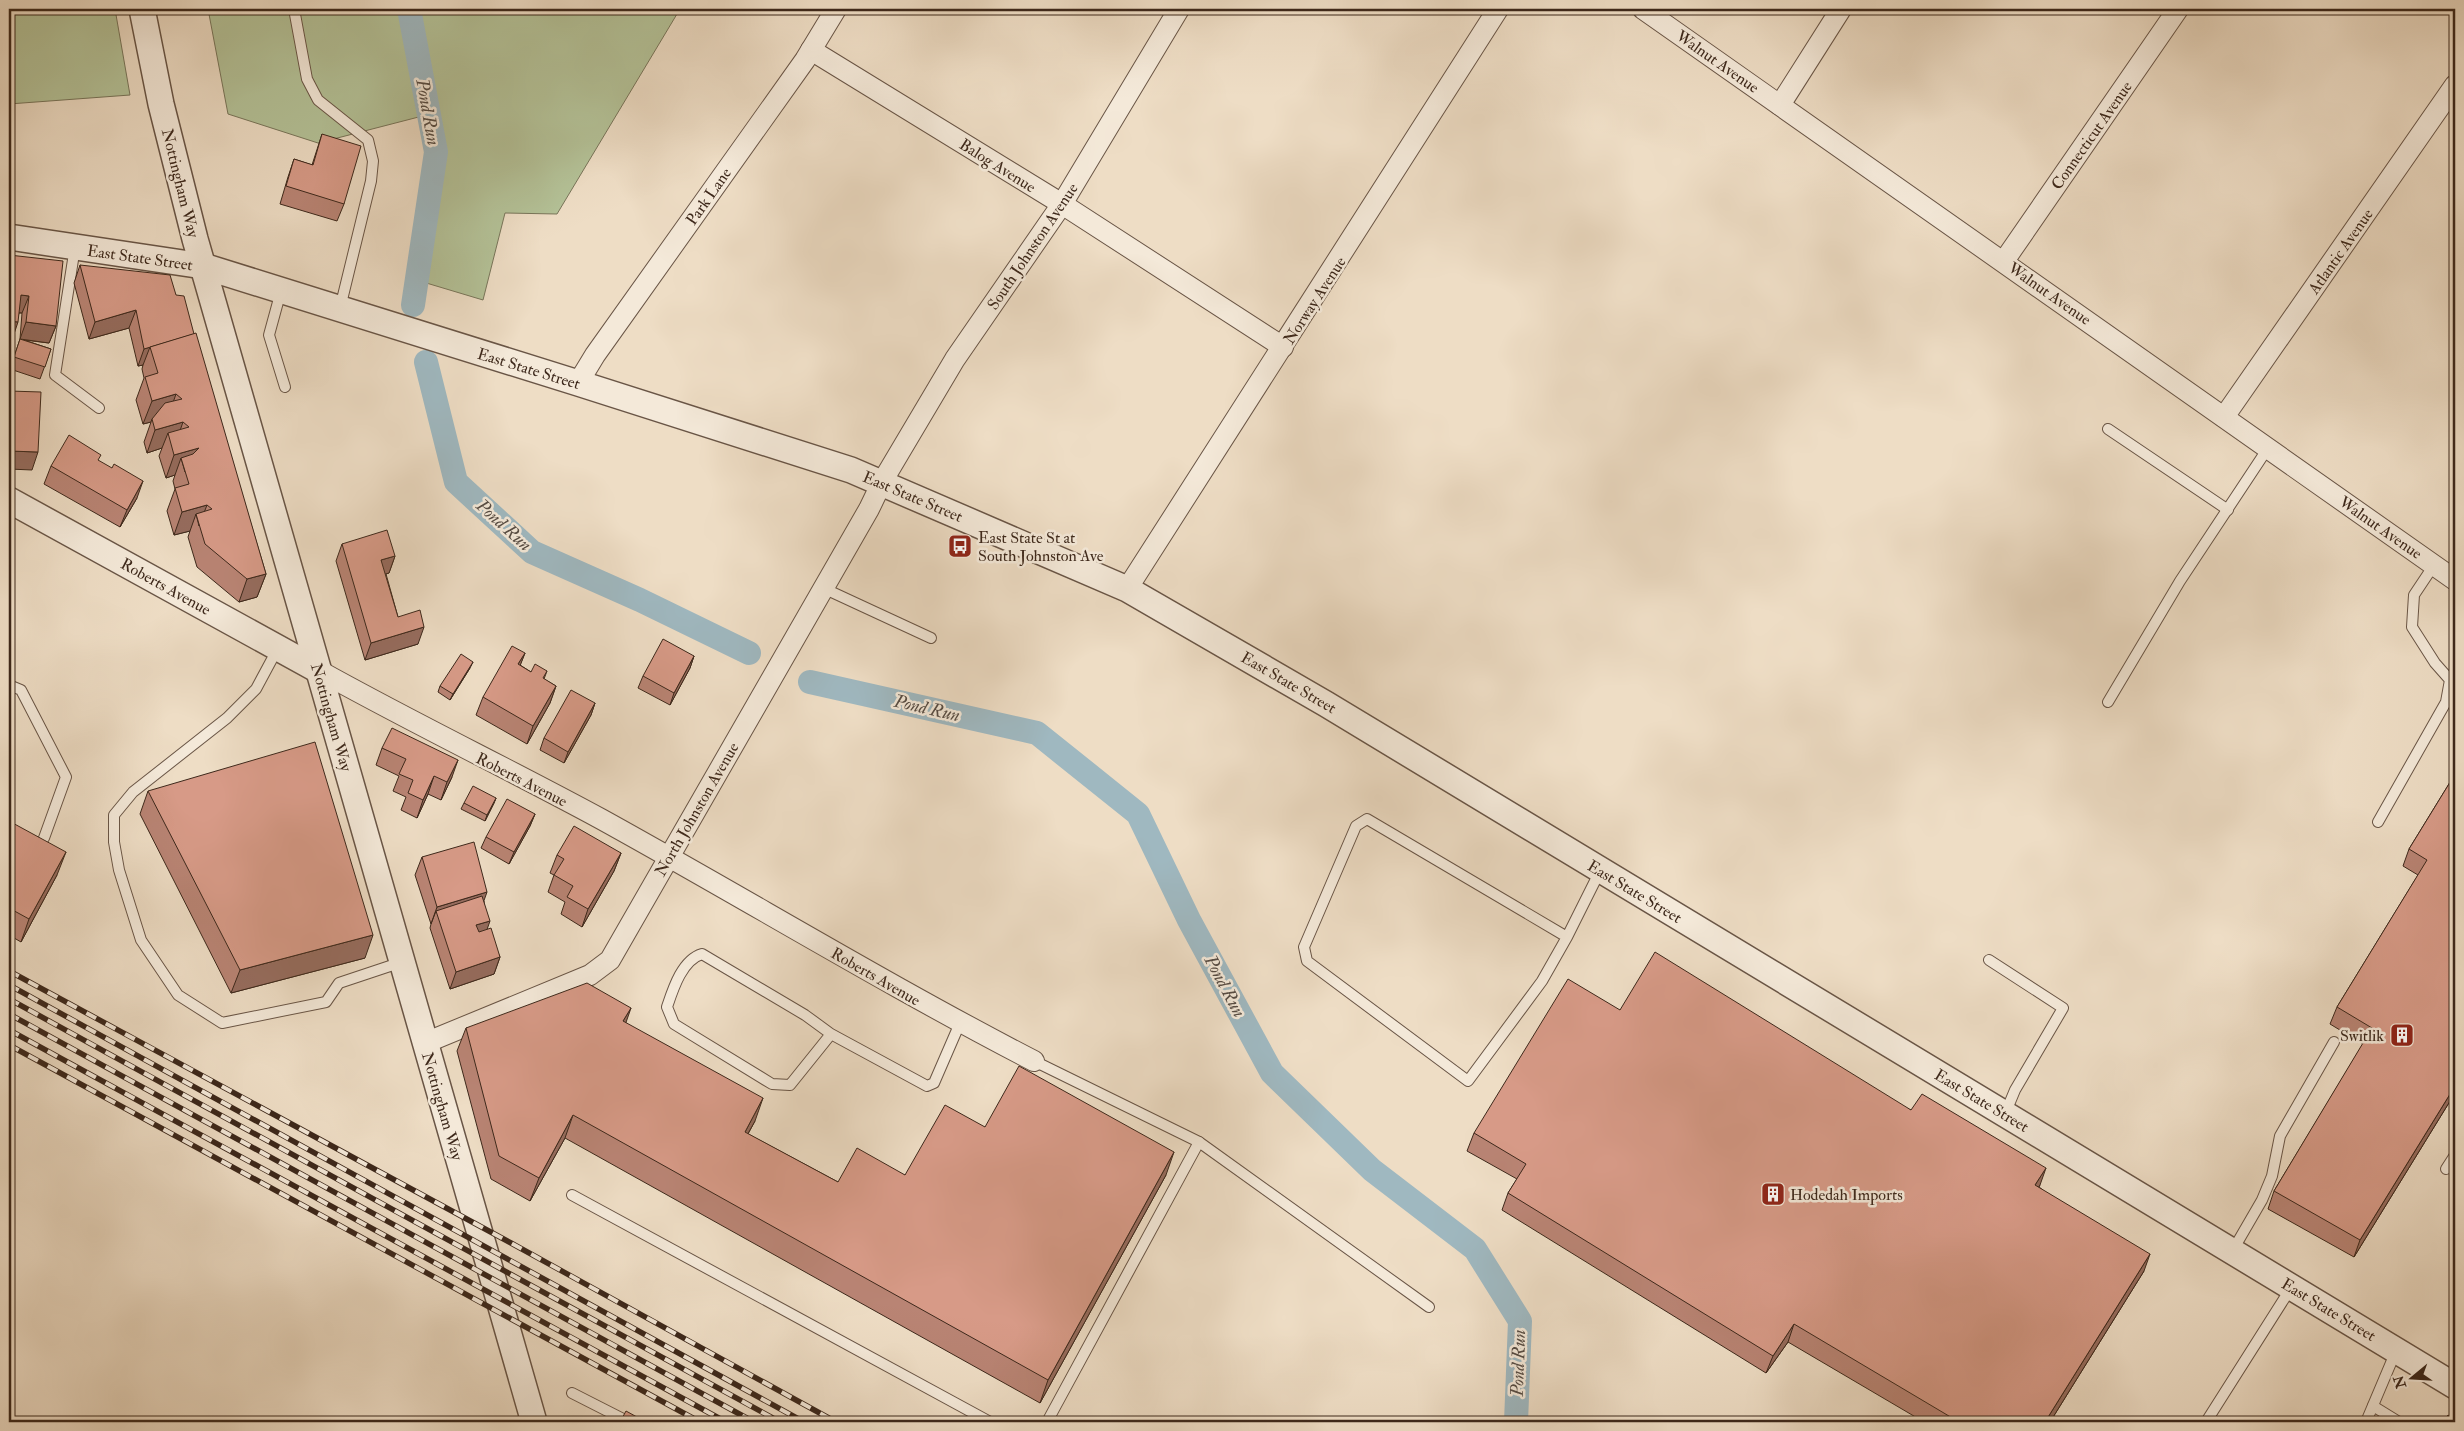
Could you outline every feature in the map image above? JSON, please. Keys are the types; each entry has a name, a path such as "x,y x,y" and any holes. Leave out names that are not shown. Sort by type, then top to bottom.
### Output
{"street":[{"name":"Nottingham Way","path":"142,9 161,104 203,266 534,1422"},
{"name":"Park Lane","path":"578,383 595,355 811,50 836,9"},
{"name":"South Johnston Avenue","path":"882,482 955,359 1062,204 1178,9"},
{"name":"Norway Avenue","path":"1127,589 1283,348 1498,9"},
{"name":"Walnut Avenue","path":"1643,9 2004,261 2455,580"},
{"path":"1780,105 1841,9"},
{"name":"Connecticut Avenue","path":"2004,261 2178,9"},
{"name":"Balog Avenue","path":"811,50 1062,204 1283,348"},
{"name":"Atlantic Avenue","path":"2224,417 2455,85"},
{"name":"East State Street","path":"9,237 203,266 578,383 852,470 1127,589 1326,704 2233,1250 2455,1386"},
{"name":"North Johnston Avenue","path":"425,1043 590,975 610,960 882,482"},
{"name":"Roberts Avenue","path":"9,500 406,718 600,819 960,1023 1034,1061"}],"lane":[{"path":"294,9 307,79 318,100 368,140 373,161 371,181 339,309"},
{"path":"74,247 55,375 99,408"},
{"path":"281,291 269,335 285,387"},
{"path":"2108,429 2228,510"},
{"path":"2108,702 2180,581 2268,448"},
{"path":"2378,822 2446,702 2450,680 2435,663 2412,627 2414,595 2434,565"},
{"path":"823,588 931,638"},
{"path":"279,647 256,689 227,718 133,792 114,815 114,842 118,870 141,940 178,995 222,1023 326,1002 339,983 402,962"},
{"path":"9,685 21,690 66,777 44,838"},
{"path":"1567,937 1367,820 1356,826 1304,947 1307,961 1468,1081 1542,981 1567,937 1600,870"},
{"path":"828,1032 790,1085 772,1084 674,1024 666,1007 677,980 694,956 702,954 805,1015 828,1032 927,1086 934,1083 960,1023"},
{"path":"1989,960 2062,1008 2015,1090 2005,1114"},
{"path":"2233,1250 2262,1200 2272,1176 2280,1136 2334,1042"},
{"path":"1034,1061 1199,1142 1429,1308"},
{"path":"1047,1422 1199,1142"},
{"path":"2446,1169 2455,1155"},
{"path":"572,1195 990,1422"},
{"path":"2206,1422 2292,1287"},
{"path":"2366,1422 2397,1350"},
{"path":"572,1393 629,1422"},
{"path":"2373,1406 2399,1422"}],"green space":[{"path":"9,9 115,9 130,95 9,104"},
{"path":"208,9 680,9 557,214 505,213 483,300 413,279 438,112 318,143 228,114"}],"building":[{"path":"322,134 361,146 344,204 286,186 294,159 313,165"},
{"path":"9,255 63,261 56,326 26,322 29,296 21,295 18,322 9,321"},
{"path":"80,265 170,275 176,295 184,296 194,334 144,349 136,310 95,322"},
{"path":"196,333 266,574 247,579 205,544 196,514 212,509 207,505 182,512 175,488 189,484 181,458 193,454 199,448 174,455 168,433 189,427 183,422 155,430 152,419 165,403 182,399 176,394 152,401 145,377 158,373 150,347"},
{"path":"20,339 51,349 45,367 14,357"},
{"path":"9,391 41,392 38,452 9,451"},
{"path":"69,435 101,455 98,460 112,468 114,464 143,481 127,510 51,466"},
{"path":"387,530 395,556 381,560 398,617 420,610 424,627 371,643 342,544"},
{"path":"663,639 694,656 674,693 643,676"},
{"path":"512,646 525,653 518,664 531,672 535,664 547,671 543,678 556,686 533,726 483,697"},
{"path":"461,654 473,662 453,694 440,686"},
{"path":"571,690 595,703 568,752 544,738"},
{"path":"392,728 458,760 447,782 434,776 423,800 408,793 413,780 399,774 406,759 382,748"},
{"path":"315,742 373,935 240,970 148,791"},
{"name":"Switlik","path":"2452,779 2455,781 2455,1086 2360,1240 2274,1191 2372,1028 2337,1007 2427,860 2409,849"},
{"path":"473,786 496,798 487,815 464,803"},
{"path":"507,799 535,814 514,852 486,837"},
{"path":"9,821 66,852 29,919 9,908"},
{"path":"574,826 621,853 588,909 567,897 573,886 554,875 564,859 557,855"},
{"path":"474,842 487,892 437,907 422,857"},
{"path":"482,896 490,921 476,925 479,932 491,928 500,957 456,972 436,911"},
{"name":"Hodedah Imports","path":"1655,952 1911,1110 1922,1094 2046,1168 2035,1185 2150,1254 2045,1422 1959,1422 1794,1324 1773,1356 1508,1193 1526,1164 1474,1133 1568,979 1620,1010"},
{"path":"587,983 631,1008 623,1021 763,1098 745,1132 838,1182 857,1148 905,1175 945,1105 985,1127 1019,1066 1174,1152 1048,1380 573,1115 539,1178 499,1156 466,1028"},
{"path":"626,1411 646,1422 620,1422"},
{"path":"2448,1415 2455,1420 2455,1422 2443,1422"}],"waterway":[{"name":"Pond Run","path":"409,9 436,152 413,305"},
{"name":"Pond Run","path":"426,362 456,482 532,552 640,600 749,653"},
{"name":"Pond Run","path":"810,682 1037,733 1138,814 1189,920 1272,1073 1372,1170 1475,1249 1520,1321 1516,1422"}],"railway":[{"path":"9,971 511,1243 836,1422"},
{"path":"9,985 804,1422"},
{"path":"9,999 780,1422"},
{"path":"9,1014 754,1422"},
{"path":"9,1030 726,1422"},
{"path":"9,1045 700,1422"}],"place":[{"name":"East State St at South Johnston Ave","path":"960,546"},
{"name":"Switlik","path":"2402,1035"},
{"name":"Hodedah Imports","path":"1773,1194"}]}
